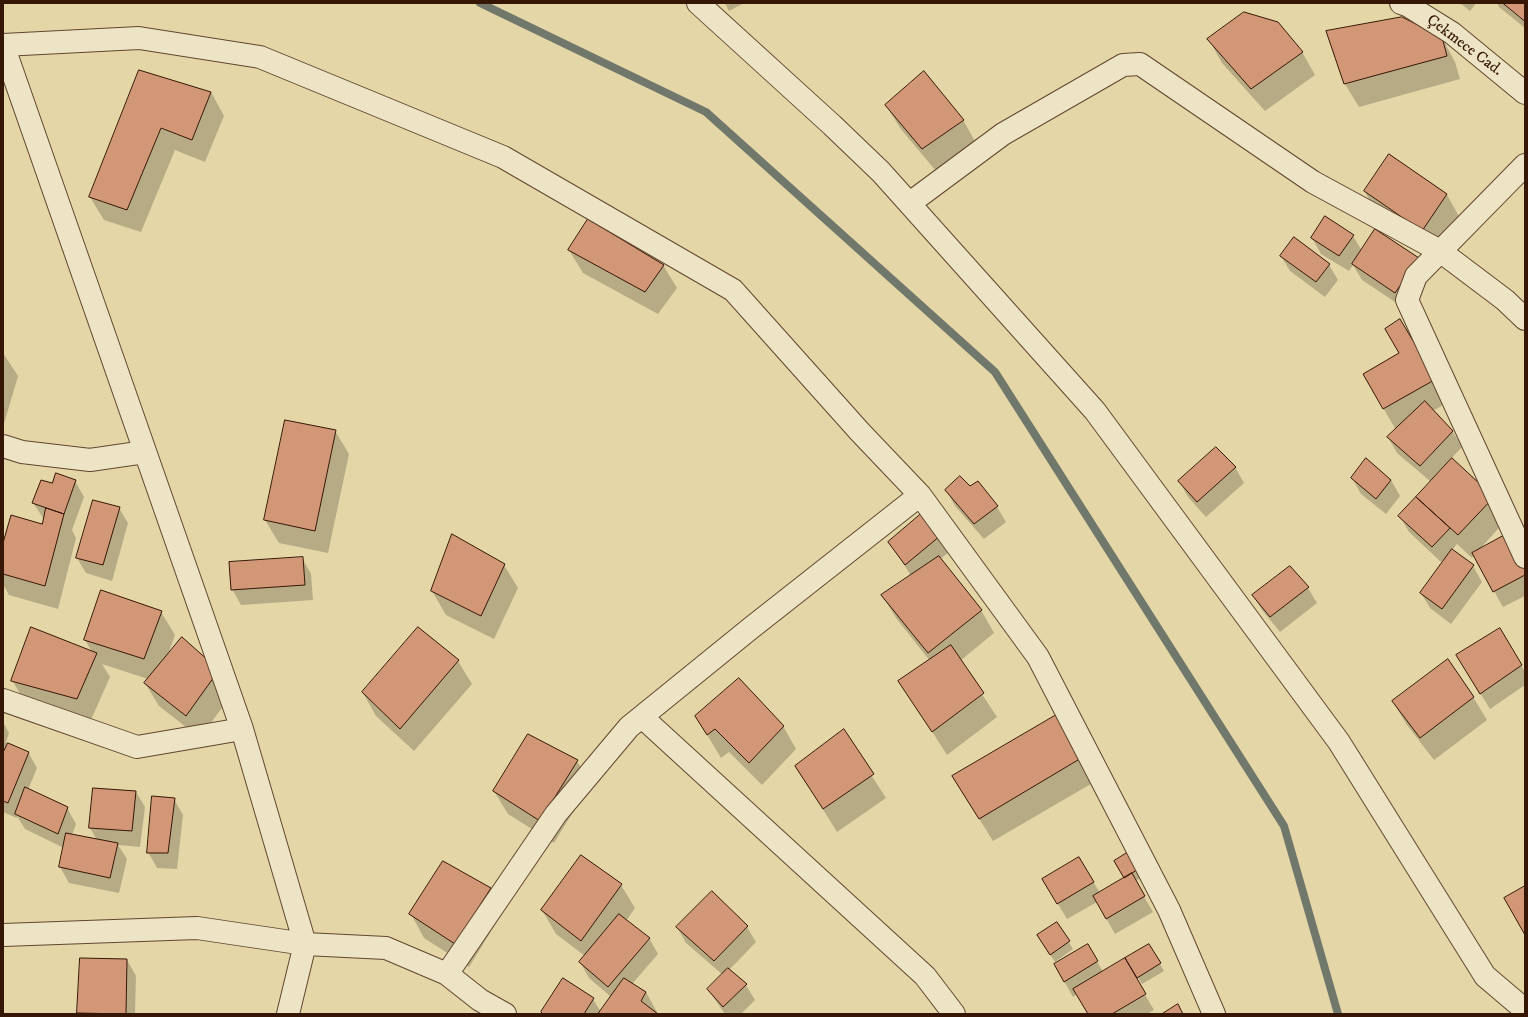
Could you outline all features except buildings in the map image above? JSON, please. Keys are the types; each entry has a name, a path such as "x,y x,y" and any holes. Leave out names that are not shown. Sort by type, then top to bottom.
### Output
{"street":[{"path":"698,3 882,172 1095,411 1339,742 1485,976 1525,1010"},
{"name":"Çekmece Cad.","path":"1401,3 1407,5 1452,33 1525,93"},
{"path":"288,1014 305,944 242,729 3,45 139,38 260,57 503,157 733,290 860,432 920,495 1038,657 1169,910 1214,1014"},
{"path":"910,203 1003,134 1122,65 1140,64 1313,182 1440,251 1505,300 1525,319"},
{"path":"1525,165 1416,276 1407,300 1525,557"},
{"path":"3,446 22,452 90,460 145,452"},
{"path":"447,974 556,814 629,727 751,628 920,495"},
{"path":"3,700 137,747 242,729"},
{"path":"642,717 924,976 954,1014"},
{"path":"3,935 197,928 305,944 386,948 447,974 480,1000 505,1014"}],"waterway":[{"path":"480,3 706,112 995,372 1284,826 1338,1014"}]}
